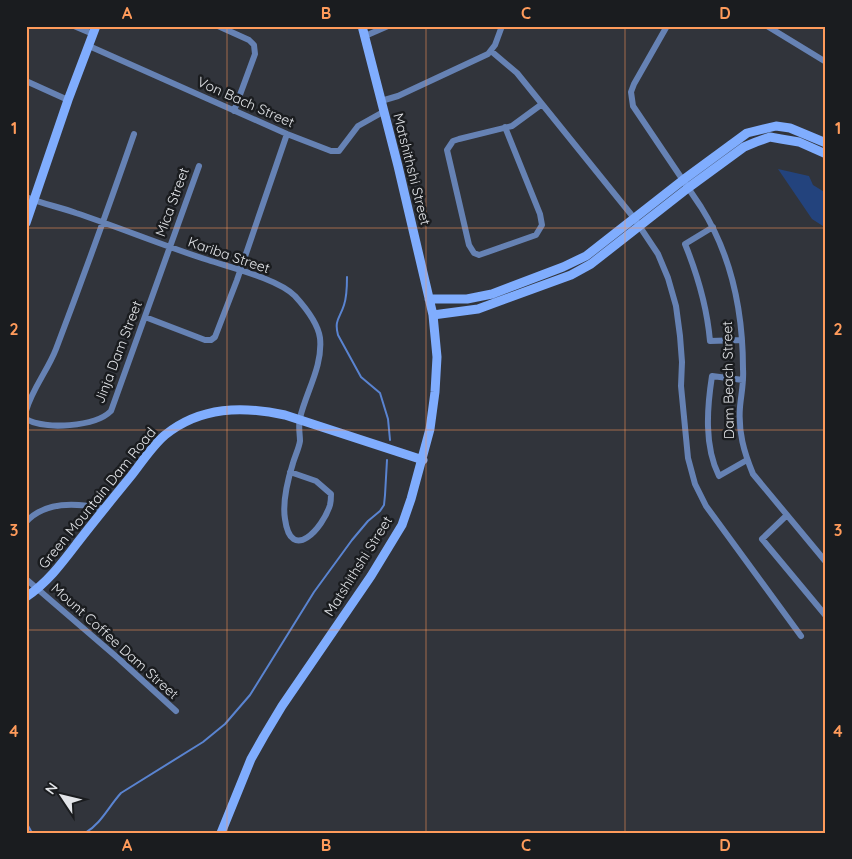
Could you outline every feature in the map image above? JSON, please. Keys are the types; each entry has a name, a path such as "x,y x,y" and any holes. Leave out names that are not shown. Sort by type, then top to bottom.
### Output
{"street":[{"path":"26,223 30,198 94,30 74,26"},
{"path":"218,26 249,40 254,45 256,54 234,111"},
{"name":"Matshithshi Street","path":"221,833 251,759 264,736 371,576 402,524 430,429 436,384 437,357 432,315 362,26"},
{"path":"365,36 388,26"},
{"path":"381,101 398,96 491,51 502,26"},
{"name":"Dam Beach Street","path":"667,26 634,84 631,92 632,106 683,180 713,227 722,246 738,304 742,340 743,380 740,409 741,434 747,460 754,474 826,562"},
{"path":"767,26 779,29 826,62"},
{"name":"Von Bach Street","path":"89,46 331,152 339,151 358,126 383,112"},
{"path":"491,51 517,73 634,218 658,254 668,278 676,306 680,336 681,386 688,458 695,484 706,506 801,636"},
{"path":"26,81 68,100"},
{"path":"505,127 540,214 542,225 536,235 479,255 474,253 470,245 447,150 453,140 505,127 520,121 542,104"},
{"path":"429,298 467,299 492,294 563,267 586,256 683,180 747,133 776,126 790,128 826,143"},
{"path":"26,411 28,402 51,361 134,134"},
{"path":"145,317 205,340 211,340 215,337 287,134"},
{"path":"432,315 478,309 571,275 591,264 744,147 770,138 799,142 826,154"},
{"name":"Mica Street","path":"169,248 199,166"},
{"name":"Kariba Street","path":"30,198 169,248 240,271 289,291 301,303 315,324 320,337 320,352 300,420 300,442 290,472 284,515 286,530 291,538 296,541 304,541 311,535 324,517 330,505 332,494 316,481 290,472"},
{"path":"713,227 685,244 702,291 708,317 710,341 742,340"},
{"name":"Jinja Dam Street","path":"26,419 34,424 44,423 58,426 105,417 111,411 169,248"},
{"path":"743,380 712,376 708,430 715,467 719,476 747,460"},
{"name":"Green Mountain Dam Road","path":"26,597 51,577 104,508 166,435 193,419 213,412 231,409 266,411 300,420 422,460"},
{"path":"26,522 40,510 64,505 85,504 104,508"},
{"path":"787,515 762,538 826,616"},
{"name":"Mount Coffee Dam Street","path":"26,580 119,659 176,711"}],"shaded area":[{"path":"778,169 809,176 813,185 826,193 826,228 812,219"}],"waterway":[{"path":"347,277 345,302 337,322 338,335 361,377 380,393 388,419 390,440"},
{"path":"85,833 100,820 121,793 203,742 225,724 250,695 314,592 352,540 384,505 387,460"},
{"path":"26,822 32,833"}]}
